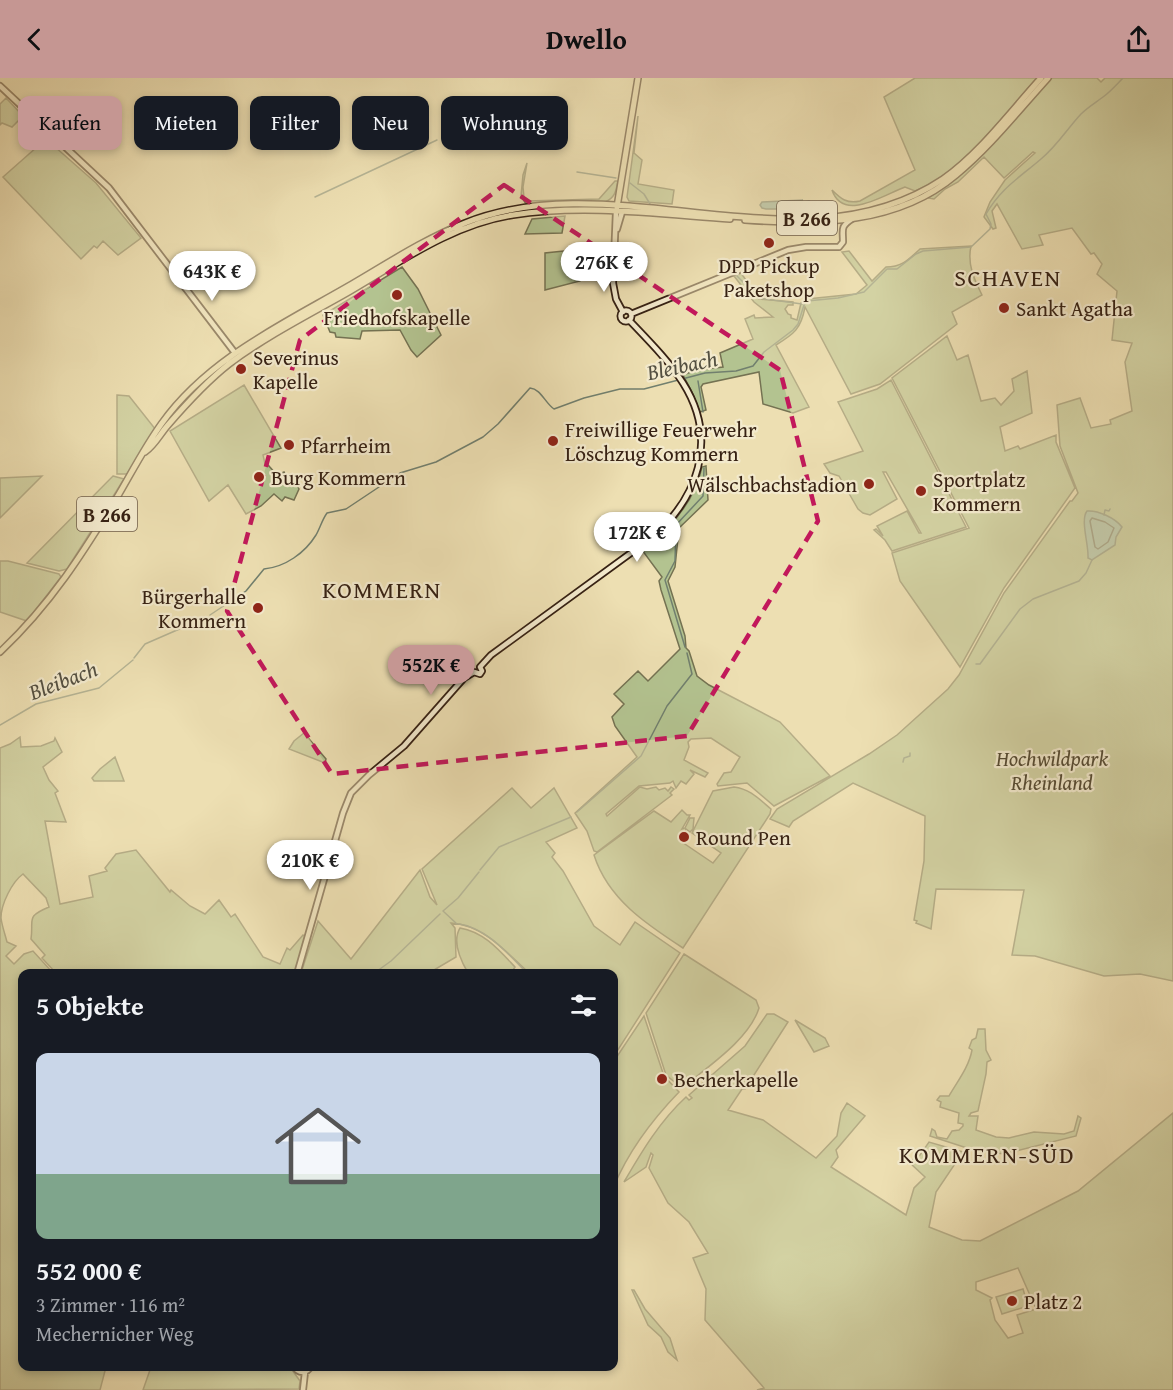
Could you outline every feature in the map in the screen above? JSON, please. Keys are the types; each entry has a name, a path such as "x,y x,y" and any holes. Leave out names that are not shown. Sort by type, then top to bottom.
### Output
{"main road":[{"path":"620,209 620,193 638,78"},
{"name":"B 266","path":"145,452 151,448 166,427 194,396 229,365 274,335 412,255 472,226 511,215 562,210 620,209 812,218 865,212 907,199 940,181 963,162 1041,78"},
{"name":"B 266","path":"0,652 28,626 62,583 171,412 206,376 276,327 394,260 464,223 516,208 571,203 801,223 853,219 886,212 918,199 954,177 1048,78"},
{"path":"608,205 620,193"}],"street":[{"path":"0,86 110,188 236,353"},
{"path":"298,969 349,796 369,775 404,746 457,684 474,672 481,673 480,667 491,655 650,539 679,511 696,478 701,444 696,412 683,383 629,320 622,320 623,312 616,298 613,283 616,231 620,209"},
{"path":"629,320 631,314 788,250 842,245 842,228 845,223 853,219"},
{"path":"623,312 627,311 631,314"},
{"path":"303,1372 303,1390"}],"highlighted area":[{"path":"504,185 780,370 818,521 687,736 332,774 227,611 300,340"}],"green space":[{"path":"915,78 1037,78 979,144 954,168 937,180 915,191 905,187 865,204 845,204 837,200 832,190 844,200 860,201 915,170 884,97"},
{"name":"Hochwildpark Rheinland","path":"1051,78 1097,78 1101,82 1105,78 1173,78 1173,981 1140,974 1104,976 1035,956 1012,955 1024,890 936,889 931,929 916,923 917,921 914,920 924,861 925,816 853,783 793,821 789,827 770,819 777,809 897,735 948,689 959,675 1004,593 1078,493 1060,446 1057,405 1080,398 1091,428 1111,424 1110,420 1132,411 1125,362 1132,343 1112,340 1117,291 1097,274 1102,264 1094,253 1091,254 1072,228 1039,235 1043,245 1022,249 997,204 992,211 996,228 993,229 984,217 990,202 1005,180 1035,153 1033,152 1004,178 984,157 958,182 945,189 934,199 929,198 979,156"},
{"path":"6,98 18,111 18,121 12,127 2,123 0,125 0,104"},
{"path":"638,116 634,153 642,160 638,184 674,190 672,204 629,201 627,197"},
{"path":"34,150 58,150 96,183 141,238 118,255 103,241 97,248 94,246 81,259 3,177"},
{"path":"527,163 523,187 524,198 527,201 599,199 615,181 618,181 616,191 605,202 556,201 526,204 521,196"},
{"path":"565,216 562,233 525,234 532,219"},
{"path":"971,246 971,265 982,295 952,312 957,324 880,384 851,394 805,307 796,330 776,345 809,407 793,413 763,404 759,372 703,384 701,387 706,410 700,412 683,375 696,370 723,367 720,353 753,339 745,319 754,315 755,318 773,317 754,302 734,276 741,273 759,299 793,302 793,305 788,305 785,309 791,318 797,320 801,303 807,299 856,294 867,285 842,252 849,251 872,281 886,267 901,264 920,249"},
{"path":"583,249 580,281 545,290 545,253"},
{"path":"402,267 418,289 441,335 417,357 400,330 362,331 360,339 336,337 335,333 330,332 323,315"},
{"path":"947,336 957,360 968,355 981,401 995,398 1001,405 1014,391 1012,379 1027,371 1032,413 1000,427 1005,451 1018,446 1020,449 1056,435 1056,442 1075,488 1004,588 960,667 900,581 892,553 969,528 892,378"},
{"path":"891,380 966,527 892,551 885,540 874,530 876,529 883,536 877,526 907,511 921,533 886,472 883,472 897,499 870,515 858,509 839,476 830,473 824,464 863,451 838,402 877,389"},
{"path":"244,385 281,448 263,455 265,464 277,475 284,472 286,476 291,474 299,489 294,500 285,497 282,501 274,494 261,506 246,514 228,485 209,501 170,431"},
{"path":"117,395 129,396 156,430 127,474 117,474"},
{"path":"706,466 708,500 679,528 675,567 668,581 685,636 686,648 697,676 709,685 780,722 830,776 774,806 747,783 718,786 724,773 731,772 740,757 711,738 691,739 688,742 689,747 684,760 708,773 705,777 690,770 694,774 686,784 681,781 676,788 673,781 639,786 606,814 607,816 640,787 647,789 656,787 659,790 665,788 668,791 671,787 674,789 670,793 672,795 597,852 594,851 587,831 575,813 637,757 615,726 612,717 624,704 614,694 638,671 648,681 680,649 661,590 659,581 662,577 642,550 670,528 690,498 702,467"},
{"path":"42,476 0,518 0,478"},
{"path":"113,476 124,479 67,569 59,571 27,563"},
{"path":"0,561 59,574 61,577 27,621 0,612"},
{"path":"304,733 326,759 325,763 289,749 294,741"},
{"path":"20,737 21,747 41,746 54,741 55,738 62,752 43,767 49,780 58,791 55,793 66,822 45,821 60,904 93,897 89,876 107,871 105,868 116,854 136,850 170,892 171,890 190,906 205,914 219,900 231,917 235,914 263,957 280,964 287,948 290,950 303,935 307,938 295,969 52,969 42,958 45,955 31,939 32,919 36,913 49,907 46,898 23,874 8,894 1,912 1,921 7,942 16,946 6,956 14,964 24,954 33,951 49,969 18,969 18,1371 105,1371 100,1390 0,1390 0,748"},
{"path":"115,757 124,781 94,781 92,778"},
{"path":"734,787 750,792 758,798 771,809 770,814 683,948 655,930 630,909 609,885 594,855 654,811 671,822 682,810 690,815 682,829 685,828 690,818 694,818 693,829 690,832 686,829 687,839 683,841 680,837 679,840 713,863 721,853 692,833 713,791"},
{"path":"512,788 531,808 554,788 577,828 546,842 555,853 552,857 563,871 594,926 620,945 635,922 680,953 618,1050 618,969 525,969 494,941 463,925 451,923 455,928 456,957 436,969 302,969 318,921 351,959 420,870 430,897 437,905 422,869"},
{"path":"460,928 476,933 497,948 515,967 514,969 466,969 457,945"},
{"path":"684,954 756,1000 759,1008 754,1020 737,1042 682,1088 666,1075 646,1013"},
{"path":"767,1014 774,1014 788,1022 745,1089 742,1089 728,1110 763,1120 816,1158 837,1136 841,1113 847,1103 865,1116 836,1150 838,1157 831,1167 906,1215 914,1188 925,1177 909,1162 920,1155 929,1142 963,1152 936,1192 929,1227 962,1240 980,1241 1078,1191 1173,1113 1173,1390 757,1390 764,1388 705,1320 706,1289 693,1258 708,1253 689,1222 668,1203 649,1168 653,1155 651,1153 646,1167 624,1182 668,1116 686,1097 689,1100 692,1098 689,1095 745,1046","holes":["1018,1268 1036,1309 1017,1315 1023,1333 1008,1338 995,1320 990,1300 992,1298 976,1290 976,1282"]},
{"path":"644,1016 664,1076 679,1092 642,1136 618,1178 618,1055"},
{"path":"795,1020 825,1038 829,1046 814,1052"},
{"path":"978,1029 985,1029 986,1050 991,1060 987,1062 978,1111 969,1116 978,1116 976,1130 996,1137 1009,1138 1034,1132 1064,1134 1074,1131 1078,1116 1081,1118 1076,1136 1004,1154 970,1149 930,1136 932,1129 937,1137 947,1139 952,1131 959,1130 963,1126 958,1123 959,1113 940,1107 941,1102 937,1100 940,1096 949,1096 962,1074 972,1050 969,1048 972,1040 976,1038"},
{"path":"1023,1289 1028,1306 1002,1314 996,1297"},
{"path":"632,1290 670,1338 677,1360 668,1352 661,1337 648,1325"},
{"path":"150,1371 293,1371 300,1381 299,1389 143,1390"}],"water":[{"path":"803,200 795,204 809,201 809,209 766,209 760,205 762,202"},
{"path":"1087,511 1106,515 1122,527 1116,537 1115,545 1092,560 1088,558 1084,520"}],"waterway":[{"name":"Bleibach","path":"210,615 246,591 264,569 287,562 300,553 316,535 327,513 346,509 400,473 436,462 483,437 498,424 530,388 537,391 554,409 584,398 620,389 644,389 705,373 736,371 753,366 764,352 798,324 807,301 838,298 864,292 887,269 897,269 923,251 971,247 990,229 991,224 986,214 998,197 1047,154 1081,114 1123,78"},
{"path":"315,197 437,140"},
{"path":"577,172 616,178"},
{"path":"630,183 644,194 650,204"},
{"path":"737,276 759,298 802,304"},
{"path":"698,381 703,412"},
{"path":"685,647 665,580 675,561 676,525 703,496 704,468"},
{"path":"1104,515 1105,510 1110,509"},
{"path":"976,664 980,664 1020,609 1033,599 1079,581 1092,560"},
{"name":"Bleibach","path":"134,658 145,644 207,617"},
{"path":"577,812 641,756 667,706 692,674 687,653"},
{"name":"Bleibach","path":"0,725 36,704 99,688 133,660"},
{"path":"903,762 904,758 910,756 910,753"},
{"path":"480,870 499,847 571,817"},
{"path":"457,924 443,911 458,898 479,872"},
{"path":"380,969 440,914"},
{"path":"459,924 488,937 523,969"}],"place":[{"name":"DPD Pickup Paketshop","path":"769,243"},
{"name":"Friedhofskapelle","path":"397,295"},
{"name":"Sankt Agatha","path":"1004,308"},
{"name":"Severinus Kapelle","path":"241,369"},
{"name":"Freiwillige Feuerwehr Löschzug Kommern","path":"553,441"},
{"name":"Pfarrheim","path":"289,445"},
{"name":"Burg Kommern","path":"259,477"},
{"name":"Wälschbachstadion","path":"869,484"},
{"name":"Sportplatz Kommern","path":"921,491"},
{"name":"Bürgerhalle Kommern","path":"258,608"},
{"name":"Round Pen","path":"684,837"},
{"name":"Becherkapelle","path":"662,1079"},
{"name":"Platz 2","path":"1012,1301"}],"district":[{"name":"SCHAVEN","path":"1008,277"},
{"name":"KOMMERN","path":"382,589"},
{"name":"KOMMERN-SÜD","path":"987,1154"}]}
